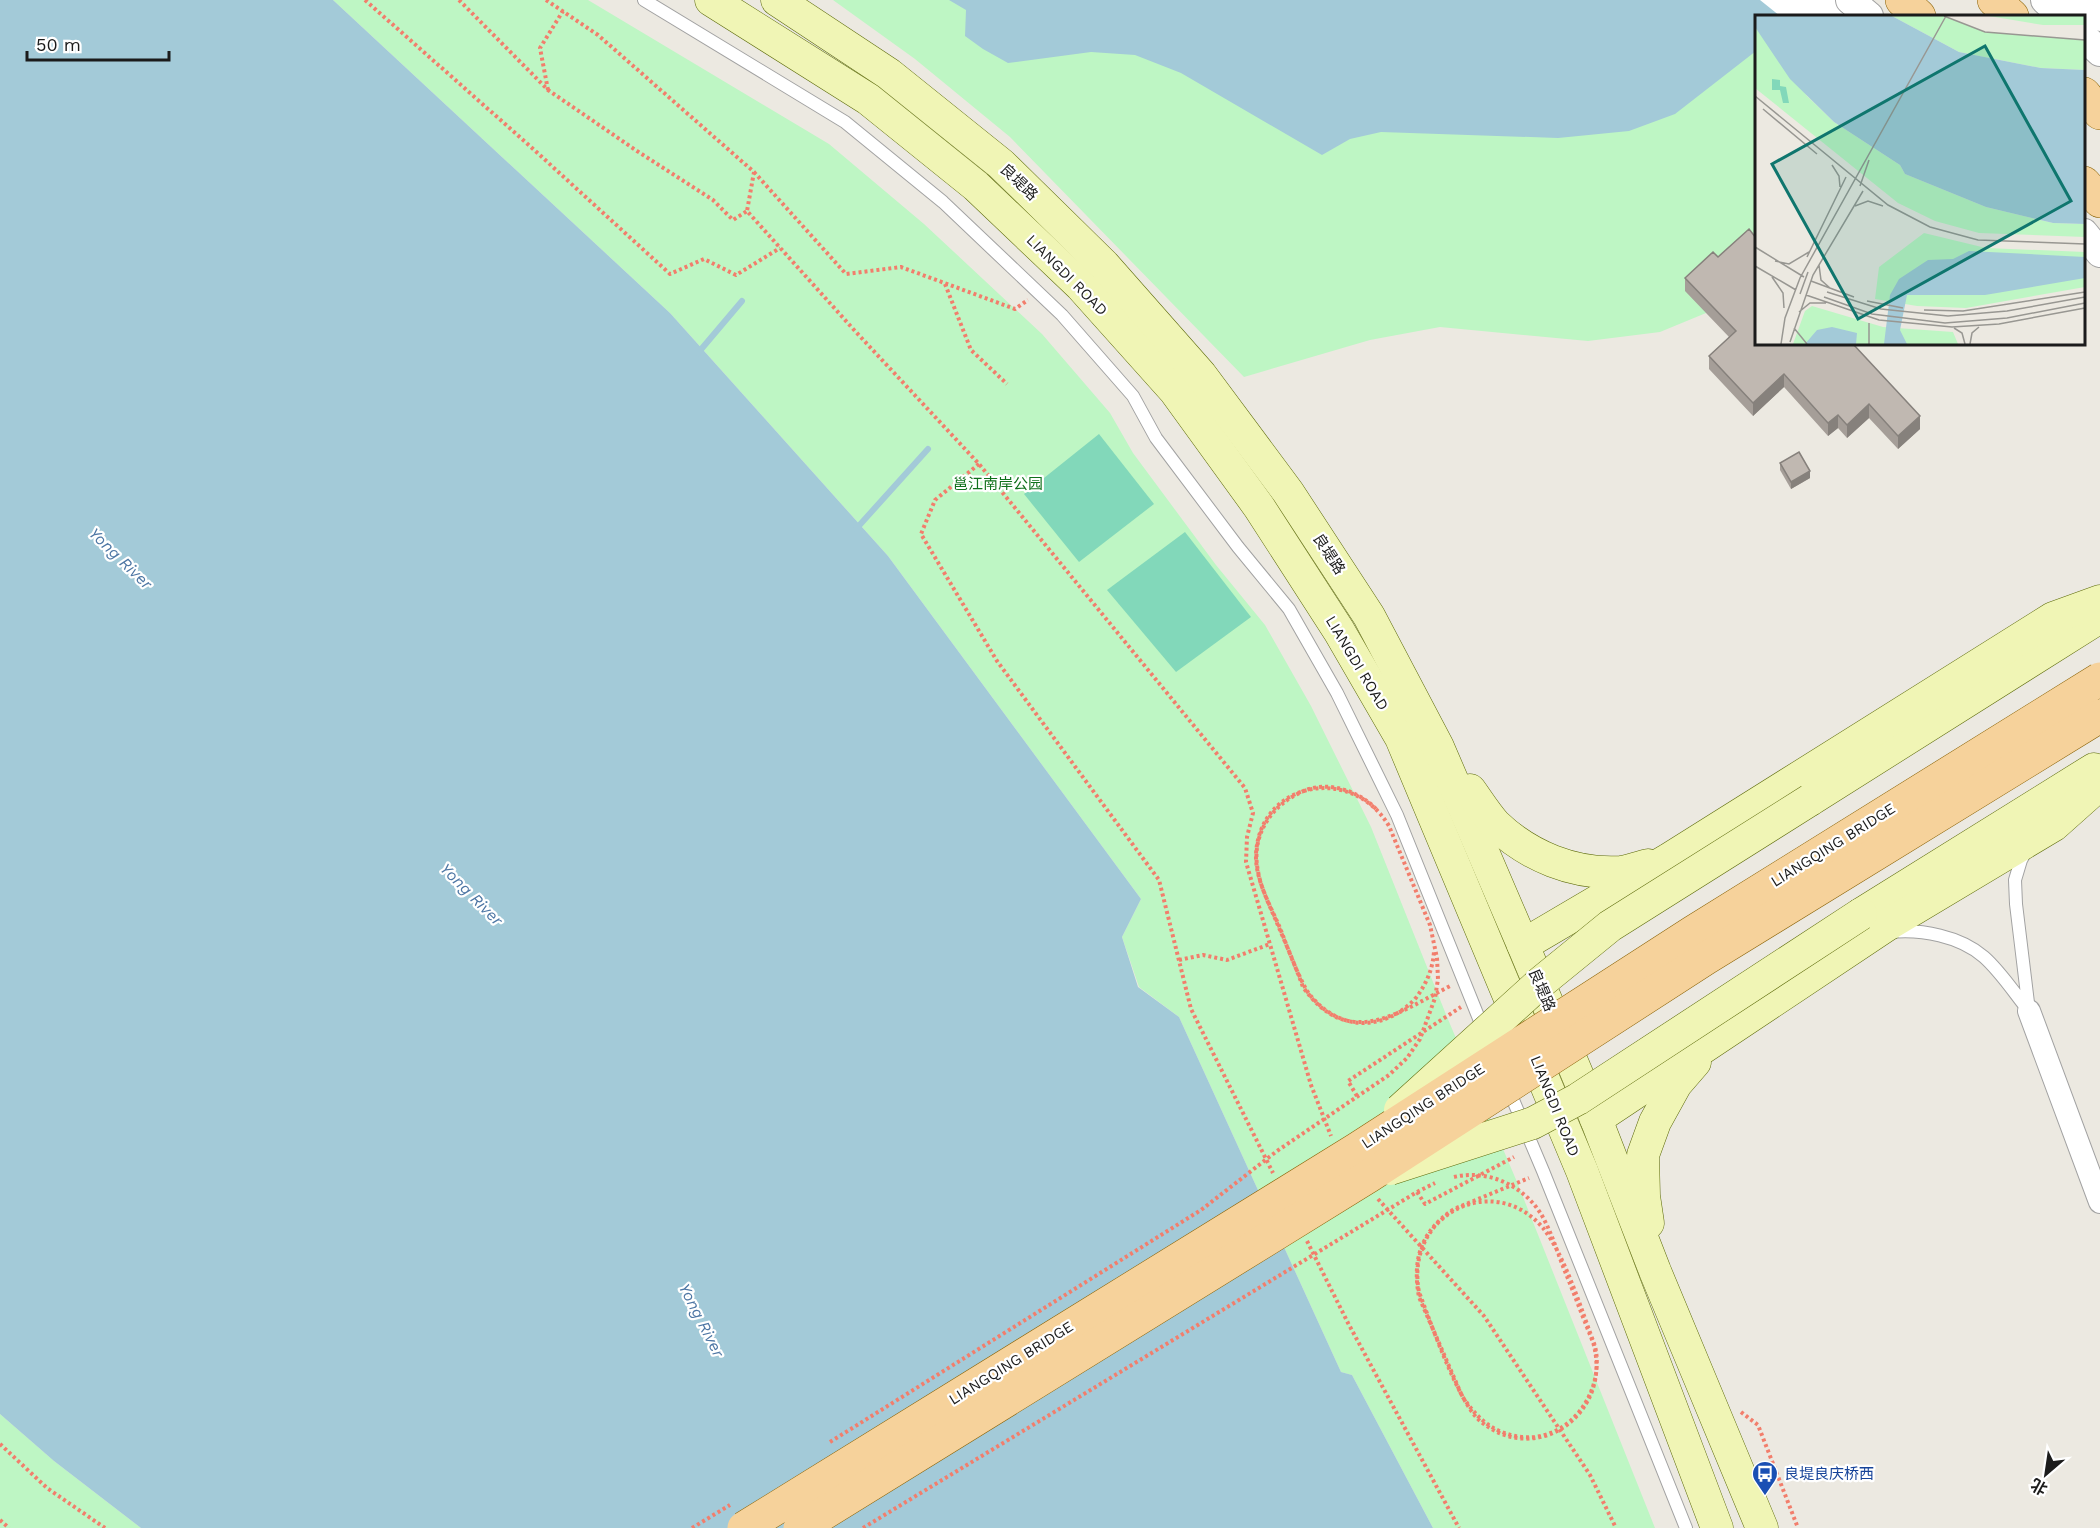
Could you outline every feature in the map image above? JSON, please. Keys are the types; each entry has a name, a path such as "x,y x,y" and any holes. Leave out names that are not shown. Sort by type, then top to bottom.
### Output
{"main road":[{"name":"LIANGDI ROAD","path":"711,0 868,99 976,186 1081,286 1175,391 1259,507 1339,631 1401,738 1582,1171 1717,1528"},
{"name":"良堤路","path":"777,0 889,74 1001,164 1104,265 1201,375 1288,492 1369,616 1438,747 1524,945 1596,1119 1655,1271"},
{"path":"1902,0 1918,15"},
{"path":"1994,0 2011,15"},
{"path":"2085,95 2100,113"},
{"path":"2085,184 2100,201"},
{"path":"1524,945 1669,859 2053,618 2100,601"},
{"path":"1359,1166 1540,983 1610,926 2100,617"},
{"name":"LIANGQING BRIDGE","path":"800,1528 1359,1166 1693,932 2100,679"},
{"name":"LIANGQING BRIDGE","path":"738,1515 1359,1166 1708,957 2100,716"},
{"path":"1438,747 1493,822 1510,838 1557,864 1589,870 1623,872 1669,859"},
{"path":"1596,1119 1718,1036 1868,924 2100,765"},
{"path":"1359,1166 1533,1123 1578,1099 1868,924 2036,836 2054,825 2100,784"},
{"path":"1718,1036 1676,1084 1655,1122 1643,1155 1644,1196 1655,1271 1762,1528"}],"street":[{"path":"2045,0 2061,15"},
{"path":"2079,0 2100,17"},
{"path":"2085,38 2100,52"},
{"path":"2085,234 2100,252"},
{"path":"2030,1011 2100,1202"}],"lane":[{"path":"644,0 845,122 943,202 1039,292 1133,396 1156,438 1238,548 1289,609 1336,693 1397,815 1686,1528"},
{"path":"2030,1011 2015,880 2021,860 2036,836"},
{"path":"1868,924 1941,936 1964,943 1984,957 2030,1011"}],"path":[{"path":"365,0 670,274 704,259 736,275 780,248"},
{"path":"459,0 548,90 713,200 733,220 747,211 754,172"},
{"path":"546,0 598,34 754,172 846,274 901,267 1015,309 1039,292"},
{"path":"548,90 540,48 562,11"},
{"path":"747,211 979,464 1245,788 1253,813 1247,837 1246,862 1311,1085 1331,1137 1359,1166 1484,1316 1590,1474 1616,1528"},
{"path":"945,284 971,350 1007,384"},
{"path":"979,464 935,500 921,534 997,661 1159,880 1191,1009 1277,1179"},
{"path":"825,1445 1201,1210 1277,1151 1389,1075 1407,1058 1420,1039 1435,998 1437,988 1438,979 1437,958 1435,942 1430,925 1421,903 1393,837 1389,826 1383,817 1377,809 1369,802 1360,796 1351,792 1341,789 1330,787 1320,787 1310,789 1300,792 1290,797 1280,804 1272,812 1266,821 1261,832 1258,843 1256,854 1257,866 1259,877 1302,982 1306,991 1313,1000 1320,1007 1338,1018 1348,1021 1359,1023 1370,1023 1380,1021 1390,1018 1400,1013 1408,1007 1415,999 1426,982 1433,962 1434,946 1434,939 1432,932 1426,913 1392,833 1387,823 1384,818 1380,813 1373,805 1364,799 1356,794 1346,790 1335,787 1324,787 1313,788 1304,791 1294,794 1284,801 1275,808 1272,813 1268,818 1263,828 1259,838 1257,849 1256,861 1258,873 1261,883 1303,987 1309,995 1317,1003 1325,1010 1345,1019 1354,1022 1374,1022 1386,1019 1395,1014 1405,1010 1433,995 1443,990 1452,985"},
{"path":"1179,960 1203,955 1227,960 1270,944"},
{"path":"1357,1096 1348,1081 1471,1000"},
{"path":"1417,1192 1425,1204 1533,1147"},
{"path":"1447,1178 1460,1175 1486,1176 1511,1185 1516,1189 1522,1193 1532,1202 1546,1224 1555,1245 1559,1256 1593,1342 1598,1365 1597,1377 1594,1388 1583,1409 1576,1418 1556,1431 1545,1435 1522,1437 1511,1436 1500,1432 1480,1420 1471,1412 1466,1401 1460,1392 1419,1292 1417,1281 1416,1270 1418,1258 1421,1248 1426,1238 1432,1228 1440,1221 1448,1214 1458,1209 1480,1203 1502,1204 1523,1212 1542,1228 1552,1243 1557,1250 1595,1346 1598,1358 1598,1372 1595,1383 1578,1414 1562,1427 1539,1436 1516,1436 1504,1433 1486,1424 1468,1406 1462,1396 1419,1297 1416,1275 1417,1264 1418,1258 1419,1252 1426,1237 1430,1232 1437,1224 1444,1216 1454,1209 1508,1187 1518,1182 1529,1178"},
{"path":"863,1528 1440,1180"},
{"path":"1302,1231 1348,1323 1459,1528"},
{"path":"1733,1406 1758,1425 1798,1528"},
{"path":"0,1444 47,1488 105,1528"},
{"path":"692,1528 738,1515"},
{"path":"0,1520 9,1528"}],"green space":[{"name":"邕江南岸公园","path":"333,0 588,0 829,144 924,224 1042,334 1110,413 1133,453 1216,565 1265,625 1311,706 1371,827 1447,1017 1517,1182 1655,1528 1433,1528 1352,1375 1341,1372 1179,1017 1139,987 1122,937 1141,899 888,556 670,313"},
{"path":"833,0 1785,0 1755,15 1755,271 1723,306 1660,332 1588,341 1440,327 1370,340 1244,377 1010,137 915,59"},
{"path":"1099,434 1154,504 1079,562 1024,494"},
{"path":"1185,532 1251,617 1176,672 1107,590"},
{"path":"0,1414 54,1461 141,1528 0,1528"}],"water":[{"name":"Yong River","path":"0,0 333,0 670,313 888,556 1141,899 1122,937 1138,987 1179,1017 1341,1372 1352,1375 1433,1528 141,1528 54,1461 0,1414"},
{"path":"949,0 1800,0 1787,15 1755,15 1755,52 1675,114 1629,131 1558,138 1381,132 1350,139 1322,155 1181,73 1135,55 1091,52 1008,63 965,36 966,10"}],"pier":[{"path":"1760,0 1864,0 1851,15 1779,15"}],"building":[{"path":"1749,229 1755,237 1755,345 1854,345 1920,416 1898,436 1869,404 1847,425 1838,415 1828,423 1784,374 1753,403 1709,356 1736,331 1685,278 1713,252 1718,257"},
{"path":"1799,452 1810,471 1791,482 1780,463"}],"waterway":[{"path":"698,353 742,301"},
{"path":"856,529 928,449"}],"place":[{"name":"良堤良庆桥西","path":"1765,1497"}]}
